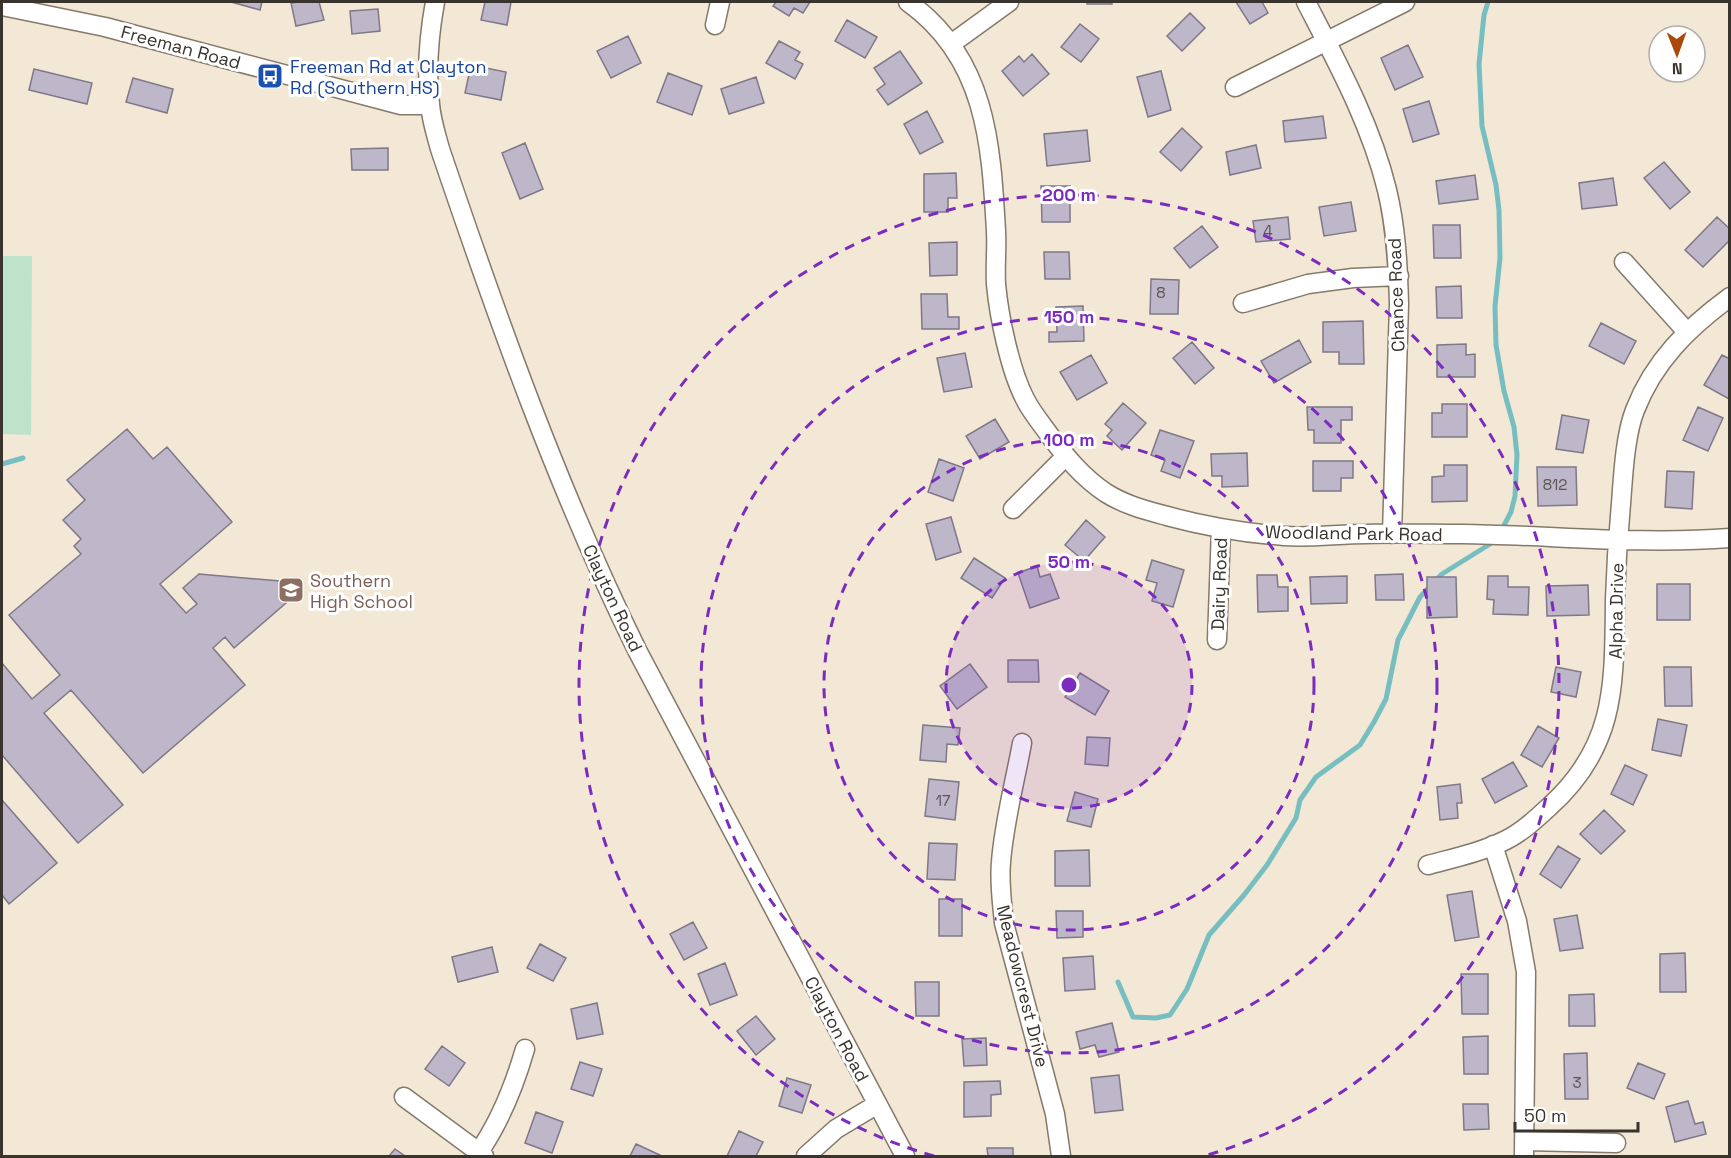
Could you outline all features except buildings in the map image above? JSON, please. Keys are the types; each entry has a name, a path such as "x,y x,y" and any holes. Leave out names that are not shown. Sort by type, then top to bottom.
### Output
{"street":[{"name":"Clayton Road","path":"435,2 429,57 430,105 440,149 543,438 589,548 638,652 905,1156"},
{"path":"715,25 720,2"},
{"name":"Woodland Park Road","path":"908,2 931,20 951,44 981,104 988,132 996,232 996,284 1009,354 1024,398 1065,457 1090,481 1123,503 1201,525 1285,536 1499,535 1617,540 1730,538"},
{"path":"951,44 1009,2"},
{"name":"Chance Road","path":"1306,2 1355,100 1382,171 1391,214 1398,276 1392,534"},
{"path":"1235,87 1405,2"},
{"name":"Freeman Road","path":"2,6 105,27 401,105 430,105"},
{"path":"1624,262 1686,332"},
{"path":"1243,303 1308,284 1398,276"},
{"name":"Alpha Drive","path":"1428,865 1508,840 1536,820 1568,791 1587,764 1607,715 1615,664 1617,540 1622,484 1635,410 1662,360 1686,332 1730,297"},
{"path":"1013,509 1065,457"},
{"name":"Dairy Road","path":"1217,640 1221,528"},
{"name":"Meadowcrest Drive","path":"1022,743 1004,837 1000,893 1004,922 1055,1114 1061,1156"},
{"path":"1493,845 1517,921 1526,972 1524,1149 1616,1143"},
{"path":"404,1097 480,1155 514,1085 525,1049"},
{"path":"806,1156 836,1129 876,1105"}],"green space":[{"path":"2,256 32,256 31,435 2,434"}],"waterway":[{"path":"1488,2 1484,15 1479,64 1482,126 1496,185 1499,210 1500,258 1495,306 1496,345 1504,391 1514,427 1517,455 1515,496 1511,512 1501,531"},
{"path":"2,464 23,458"},
{"path":"1118,982 1133,1017 1156,1018 1170,1015 1187,989 1209,935 1267,865 1296,818 1300,800 1316,777 1360,745 1374,722 1386,699 1398,640 1420,597 1442,574 1490,544 1495,538"}],"place":[{"name":"Freeman Rd at Clayton Rd (Southern HS)","path":"270,76"},
{"name":"Southern High School","path":"291,590"}]}
